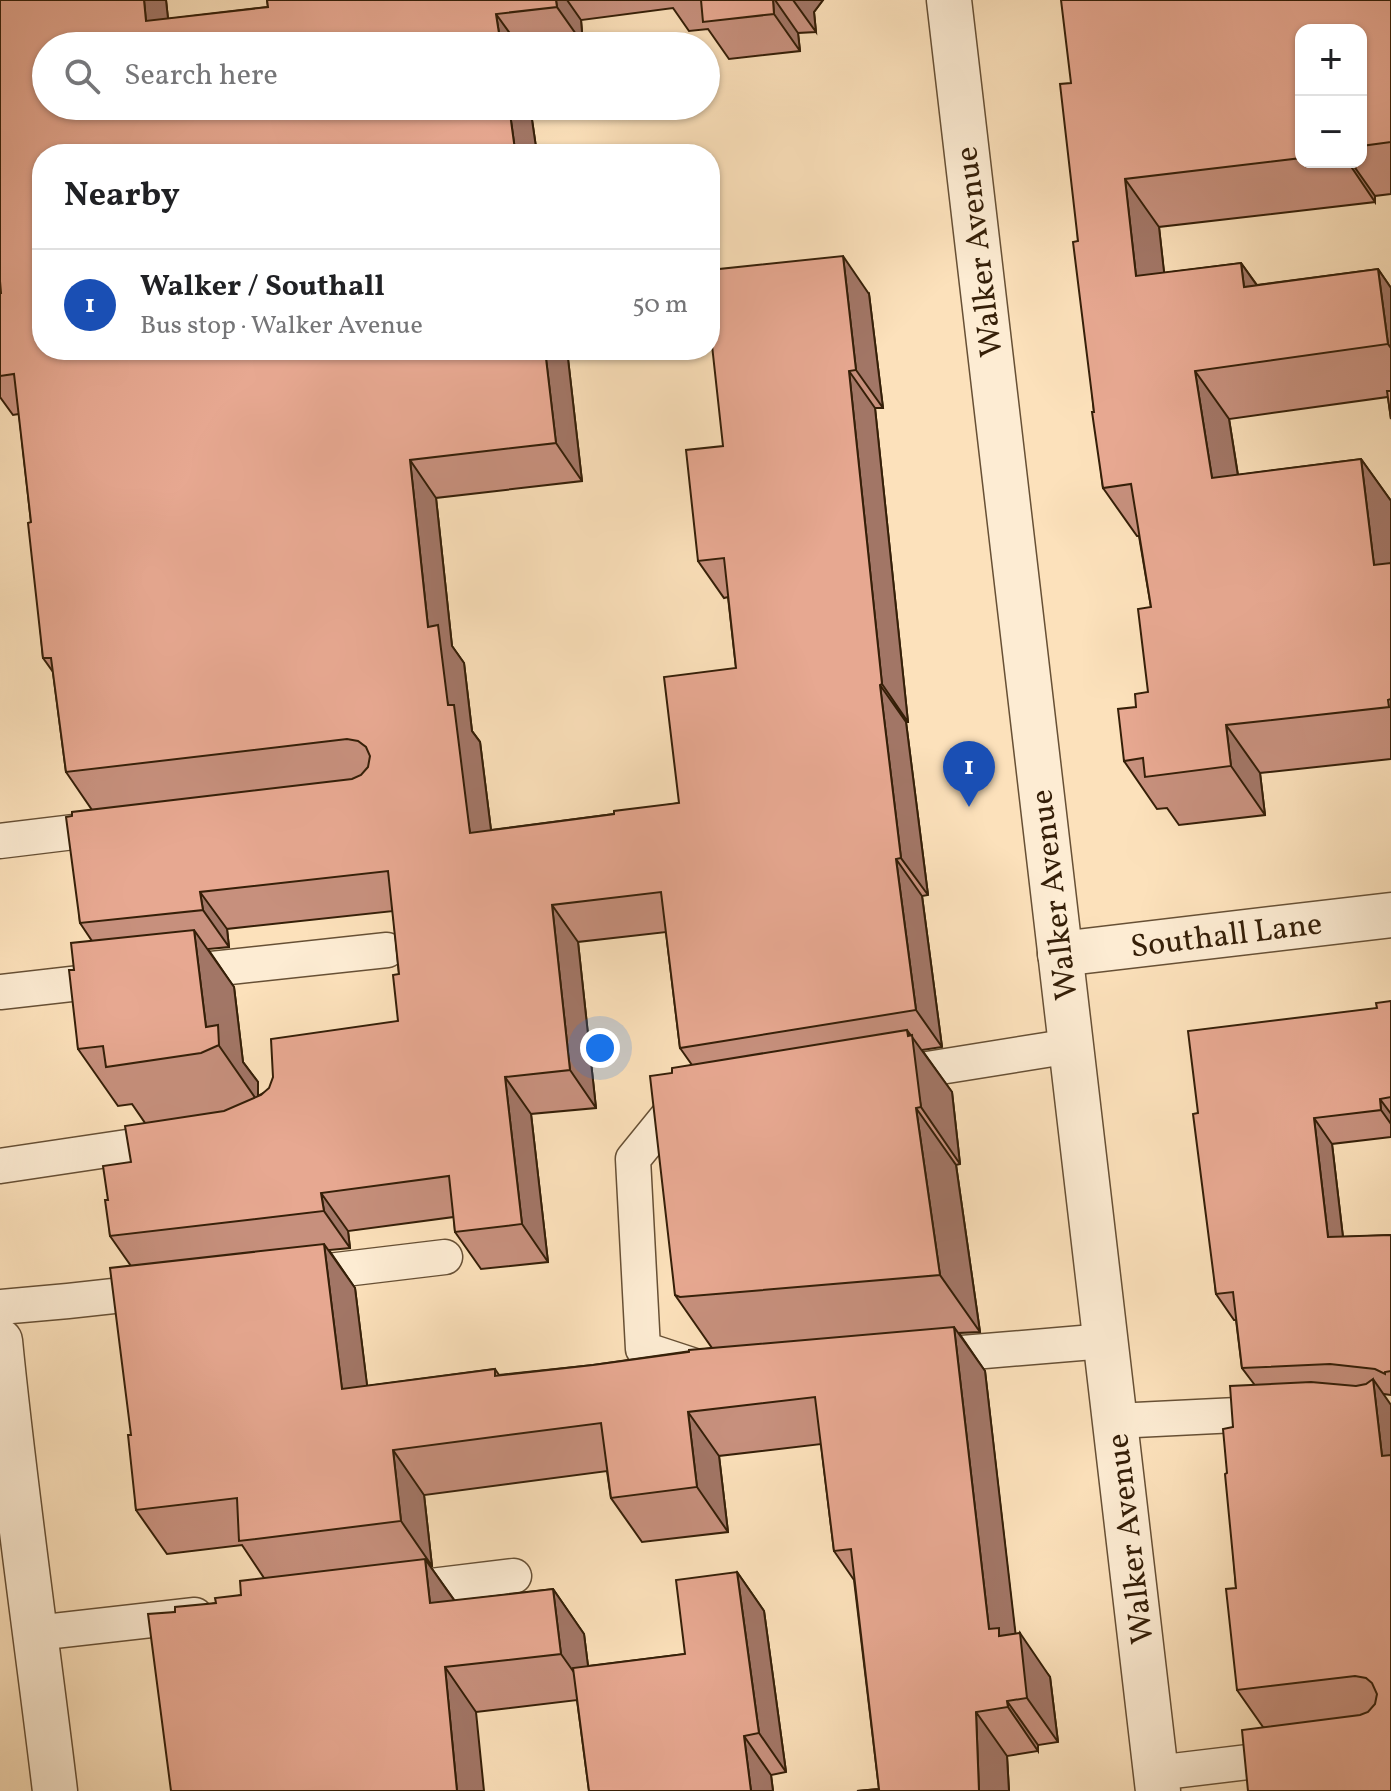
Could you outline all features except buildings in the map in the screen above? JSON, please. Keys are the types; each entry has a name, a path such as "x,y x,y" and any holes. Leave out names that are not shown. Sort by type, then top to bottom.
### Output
{"street":[{"name":"Walker Avenue","path":"949,0 1157,1782"},
{"name":"Southall Lane","path":"1060,954 1391,915"},
{"path":"0,1341 6,1460 36,1633 55,1791"}],"lane":[{"path":"0,841 141,824"},
{"path":"0,992 387,950"},
{"path":"856,1081 1071,1046"},
{"path":"718,1103 672,1111 633,1159 643,1349 717,1374 733,1372"},
{"path":"0,1166 201,1136"},
{"path":"272,1277 445,1257"},
{"path":"0,1307 194,1287"},
{"path":"888,1359 1105,1341"},
{"path":"1115,1421 1315,1411"},
{"path":"372,1593 514,1576"},
{"path":"36,1633 231,1611"},
{"path":"1157,1782 1313,1754"}],"place":[{"name":"Walker / Southall","path":"969,807"}]}
